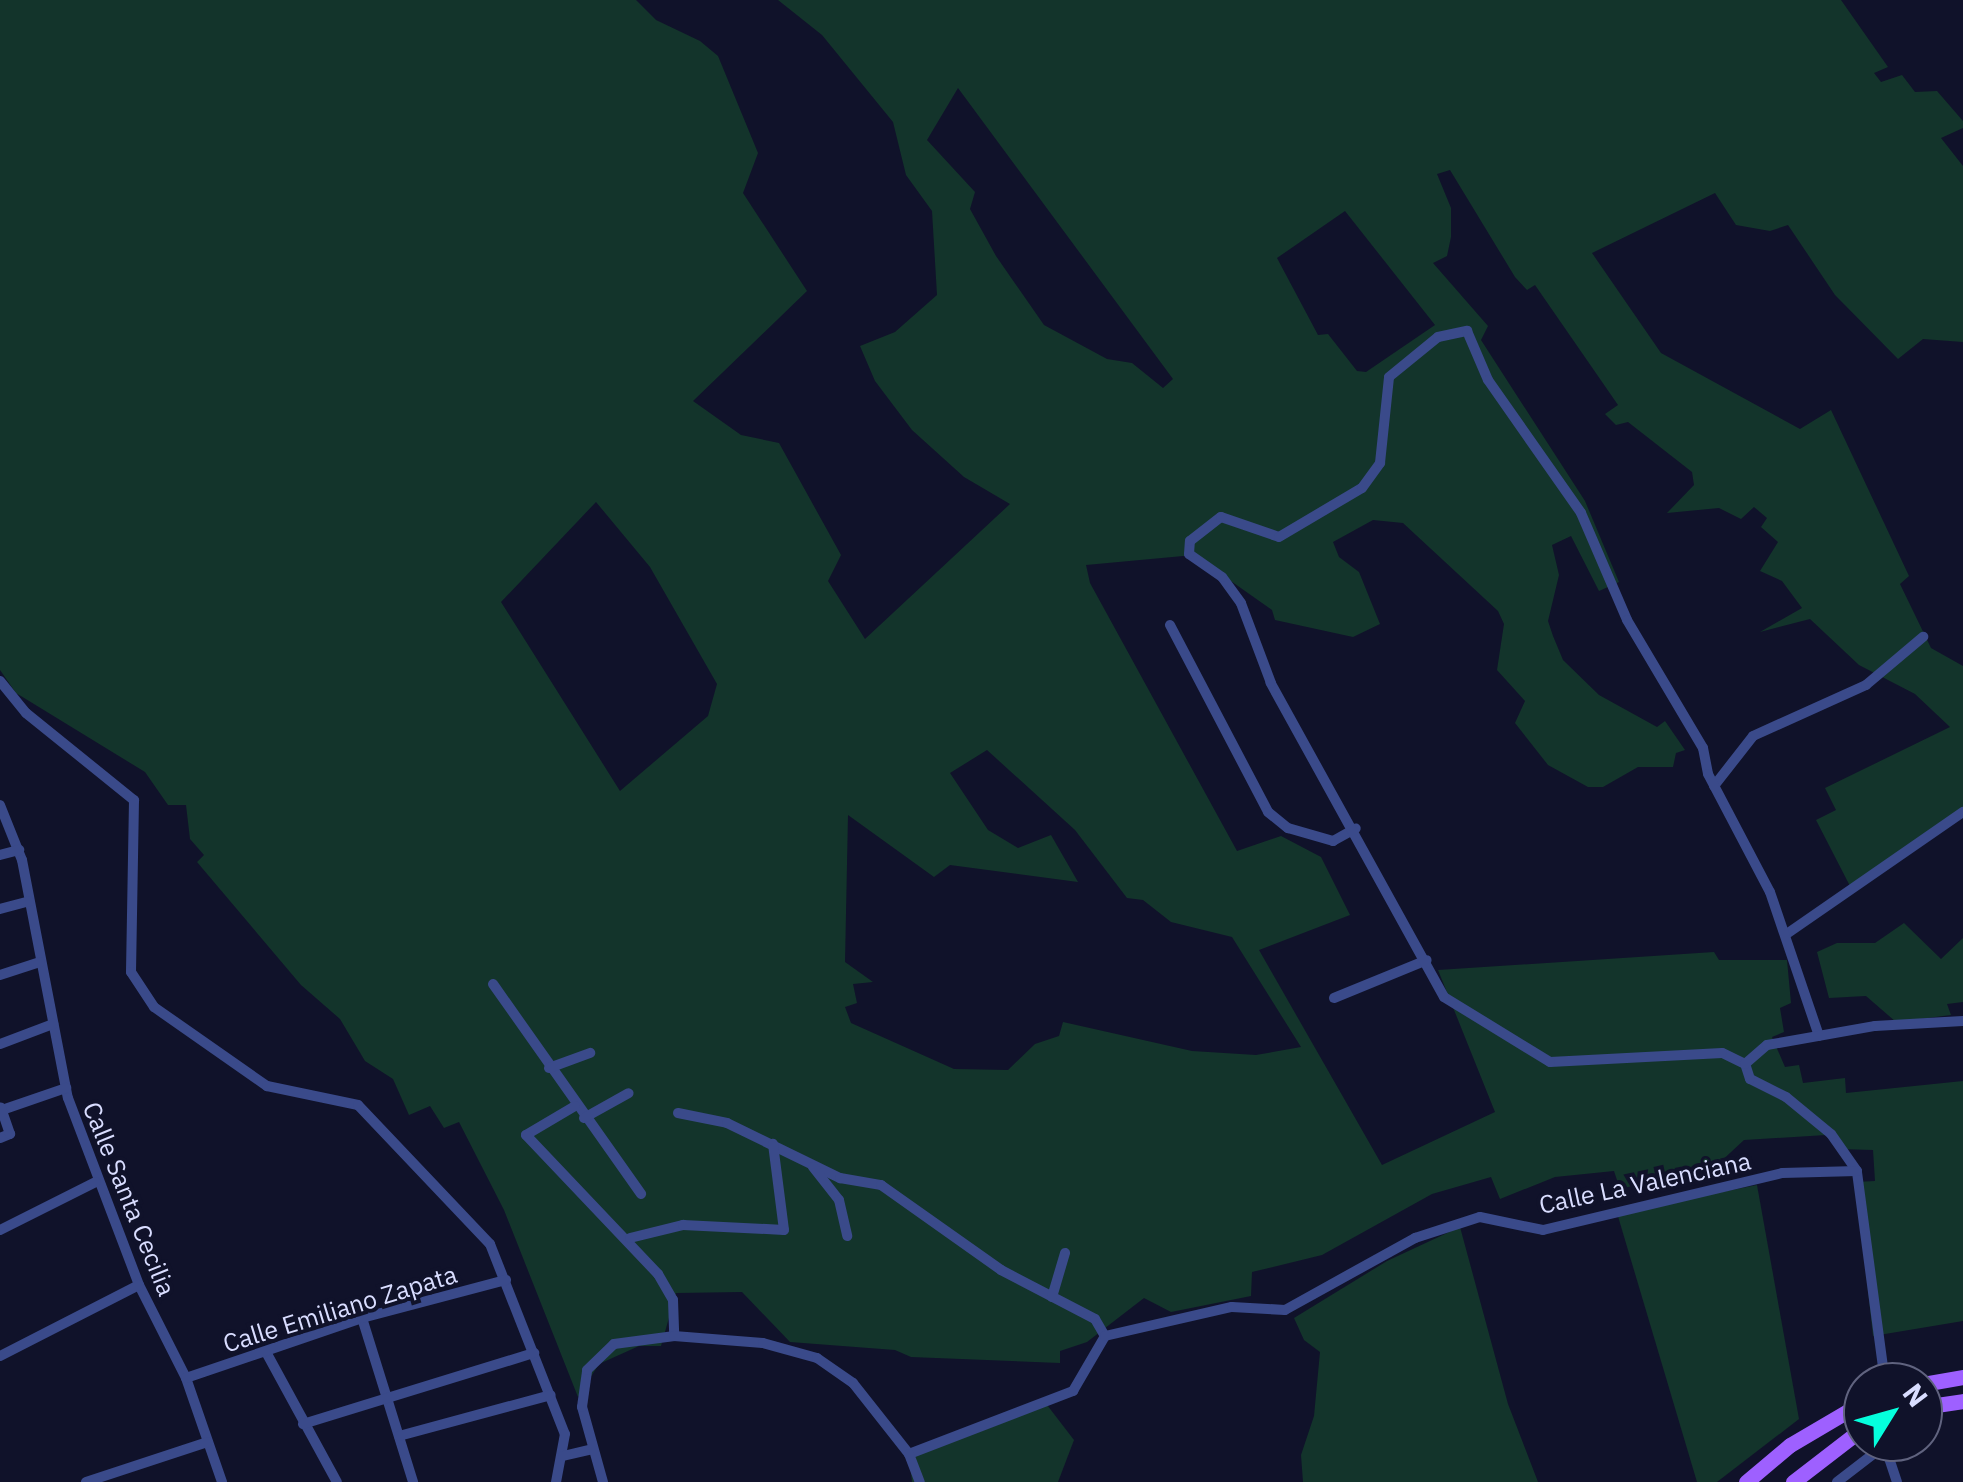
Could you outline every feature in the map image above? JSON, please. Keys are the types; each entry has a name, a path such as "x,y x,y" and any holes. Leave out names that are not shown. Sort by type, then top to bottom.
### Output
{"main road":[{"path":"1746,1482 1790,1445 1843,1414"},
{"path":"1793,1482 1843,1443"}],"street":[{"path":"1746,1064 1722,1053 1550,1062 1444,997 1356,828 1271,683 1241,603 1187,548 1221,516 1279,537 1296,532 1362,488 1380,464 1380,415 1389,377 1450,332 1467,331 1488,380 1581,512 1626,620 1703,748 1714,786 1788,933 1799,987 1819,1036"},
{"path":"1170,625 1268,812 1288,828 1333,841 1356,828"},
{"path":"1714,786 1753,736 1866,685 1923,636"},
{"path":"0,681 26,713 134,800 132,972 146,997 237,1070 267,1086 358,1105 490,1244 565,1434 556,1482"},
{"name":"Calle Santa Cecilia","path":"0,805 19,850 66,1088 96,1182 139,1284 186,1378 222,1482"},
{"path":"1788,933 1963,812"},
{"path":"0,855 19,850"},
{"path":"0,909 29,901"},
{"path":"1334,998 1427,960"},
{"path":"0,975 40,962"},
{"path":"494,984 574,1106 641,1194"},
{"path":"1746,1064 1767,1045 1963,1021"},
{"path":"0,1044 52,1024"},
{"path":"550,1068 590,1053"},
{"path":"1746,1064 1750,1079 1786,1097 1831,1134 1857,1171 1883,1362"},
{"path":"0,1138 10,1134 1,1108 66,1088"},
{"path":"584,1118 629,1093"},
{"path":"574,1106 526,1135 630,1238 674,1300 674,1336"},
{"path":"678,1113 726,1123 812,1166 902,1197 1001,1270 1095,1320 1105,1336 1092,1350 1072,1391 909,1454"},
{"path":"630,1238 683,1225 784,1230 774,1144"},
{"path":"812,1166 839,1200 847,1236"},
{"name":"Calle La Valenciana","path":"1105,1336 1232,1307 1268,1314 1285,1310 1414,1238 1480,1217 1543,1230 1782,1173 1857,1171"},
{"path":"0,1230 96,1182"},
{"path":"1052,1297 1065,1253"},
{"name":"Calle Emiliano Zapata","path":"186,1378 362,1318 506,1280"},
{"path":"0,1356 139,1284"},
{"path":"362,1318 413,1482"},
{"path":"603,1482 590,1450 582,1407 587,1370 597,1356 614,1344 674,1336 763,1344 818,1358 852,1382 909,1454 920,1482"},
{"path":"266,1352 336,1482"},
{"path":"302,1424 534,1353"},
{"path":"399,1436 551,1395"},
{"path":"86,1482 208,1442"},
{"path":"563,1456 590,1450"},
{"path":"1837,1482 1862,1462"}],"green space":[{"path":"0,0 636,0 656,20 700,41 718,56 758,153 743,193 807,291 693,401 741,435 779,443 841,555 828,581 865,639 1010,504 964,477 912,430 875,381 860,346 895,332 937,295 932,211 906,175 893,122 822,35 778,0 1841,0 1888,67 1874,73 1881,82 1902,75 1915,92 1937,91 1963,121 1963,128 1941,138 1963,166 1963,342 1923,339 1898,359 1835,295 1788,225 1770,231 1736,225 1715,193 1592,253 1661,353 1800,429 1831,410 1909,576 1900,584 1931,648 1963,666 1963,812 1851,888 1816,820 1836,810 1825,788 1950,727 1915,694 1859,665 1810,619 1760,632 1802,608 1782,581 1760,571 1778,542 1761,527 1767,518 1754,507 1741,519 1719,508 1667,513 1694,485 1692,472 1628,422 1616,425 1605,414 1618,405 1535,285 1527,290 1515,277 1450,170 1437,174 1451,208 1451,237 1447,256 1433,263 1488,326 1481,340 1585,501 1619,582 1599,591 1571,536 1552,545 1559,575 1548,621 1553,636 1563,660 1599,695 1657,727 1665,721 1685,750 1676,753 1673,767 1638,767 1603,787 1588,787 1548,765 1515,723 1525,701 1497,670 1504,624 1498,611 1403,523 1373,520 1333,542 1339,557 1359,572 1380,624 1353,637 1275,620 1272,610 1194,555 1086,565 1090,583 1237,851 1281,836 1321,857 1350,915 1259,950 1382,1165 1495,1112 1438,970 1714,952 1719,960 1787,960 1791,1003 1780,1008 1784,1032 1772,1037 1785,1067 1799,1065 1803,1083 1845,1078 1846,1093 1963,1081 1963,1321 1873,1336 1856,1182 1875,1181 1873,1150 1839,1149 1826,1135 1744,1140 1717,1165 1620,1189 1614,1171 1555,1177 1500,1199 1491,1177 1432,1194 1322,1255 1252,1272 1251,1296 1171,1312 1144,1298 1087,1342 1060,1351 1060,1363 911,1357 895,1350 790,1342 742,1292 676,1293 661,1346 639,1346 599,1364 578,1397 504,1210 459,1122 444,1128 430,1106 409,1115 393,1079 365,1061 340,1019 301,985 197,862 204,855 190,839 186,805 168,805 145,772 16,693 0,670","holes":["958,88 1173,379 1163,388 1132,363 1107,359 1044,325 996,256 970,209 975,192 927,140","1345,211 1435,325 1366,372 1357,371 1328,334 1318,335 1277,258","596,502 650,567 717,684 708,716 620,791 501,602","987,750 1075,830 1127,898 1143,900 1171,922 1232,937 1301,1047 1256,1055 1192,1051 1063,1022 1059,1036 1035,1044 1008,1070 954,1069 851,1023 845,1007 857,1003 853,984 873,982 845,962 848,815 934,877 950,865 1078,882 1051,835 1018,848 988,830 950,773"]},
{"path":"1904,923 1941,959 1963,938 1963,1002 1947,1004 1951,1015 1896,1022 1866,996 1829,998 1817,952 1837,943 1875,943"},
{"path":"1757,1185 1799,1419 1717,1482 1697,1482 1617,1213"},
{"path":"1460,1227 1508,1404 1538,1482 1303,1482 1301,1455 1314,1416 1320,1352 1304,1340 1294,1318 1387,1261"},
{"path":"1044,1401 1074,1440 1058,1482 912,1482 909,1454"}]}
